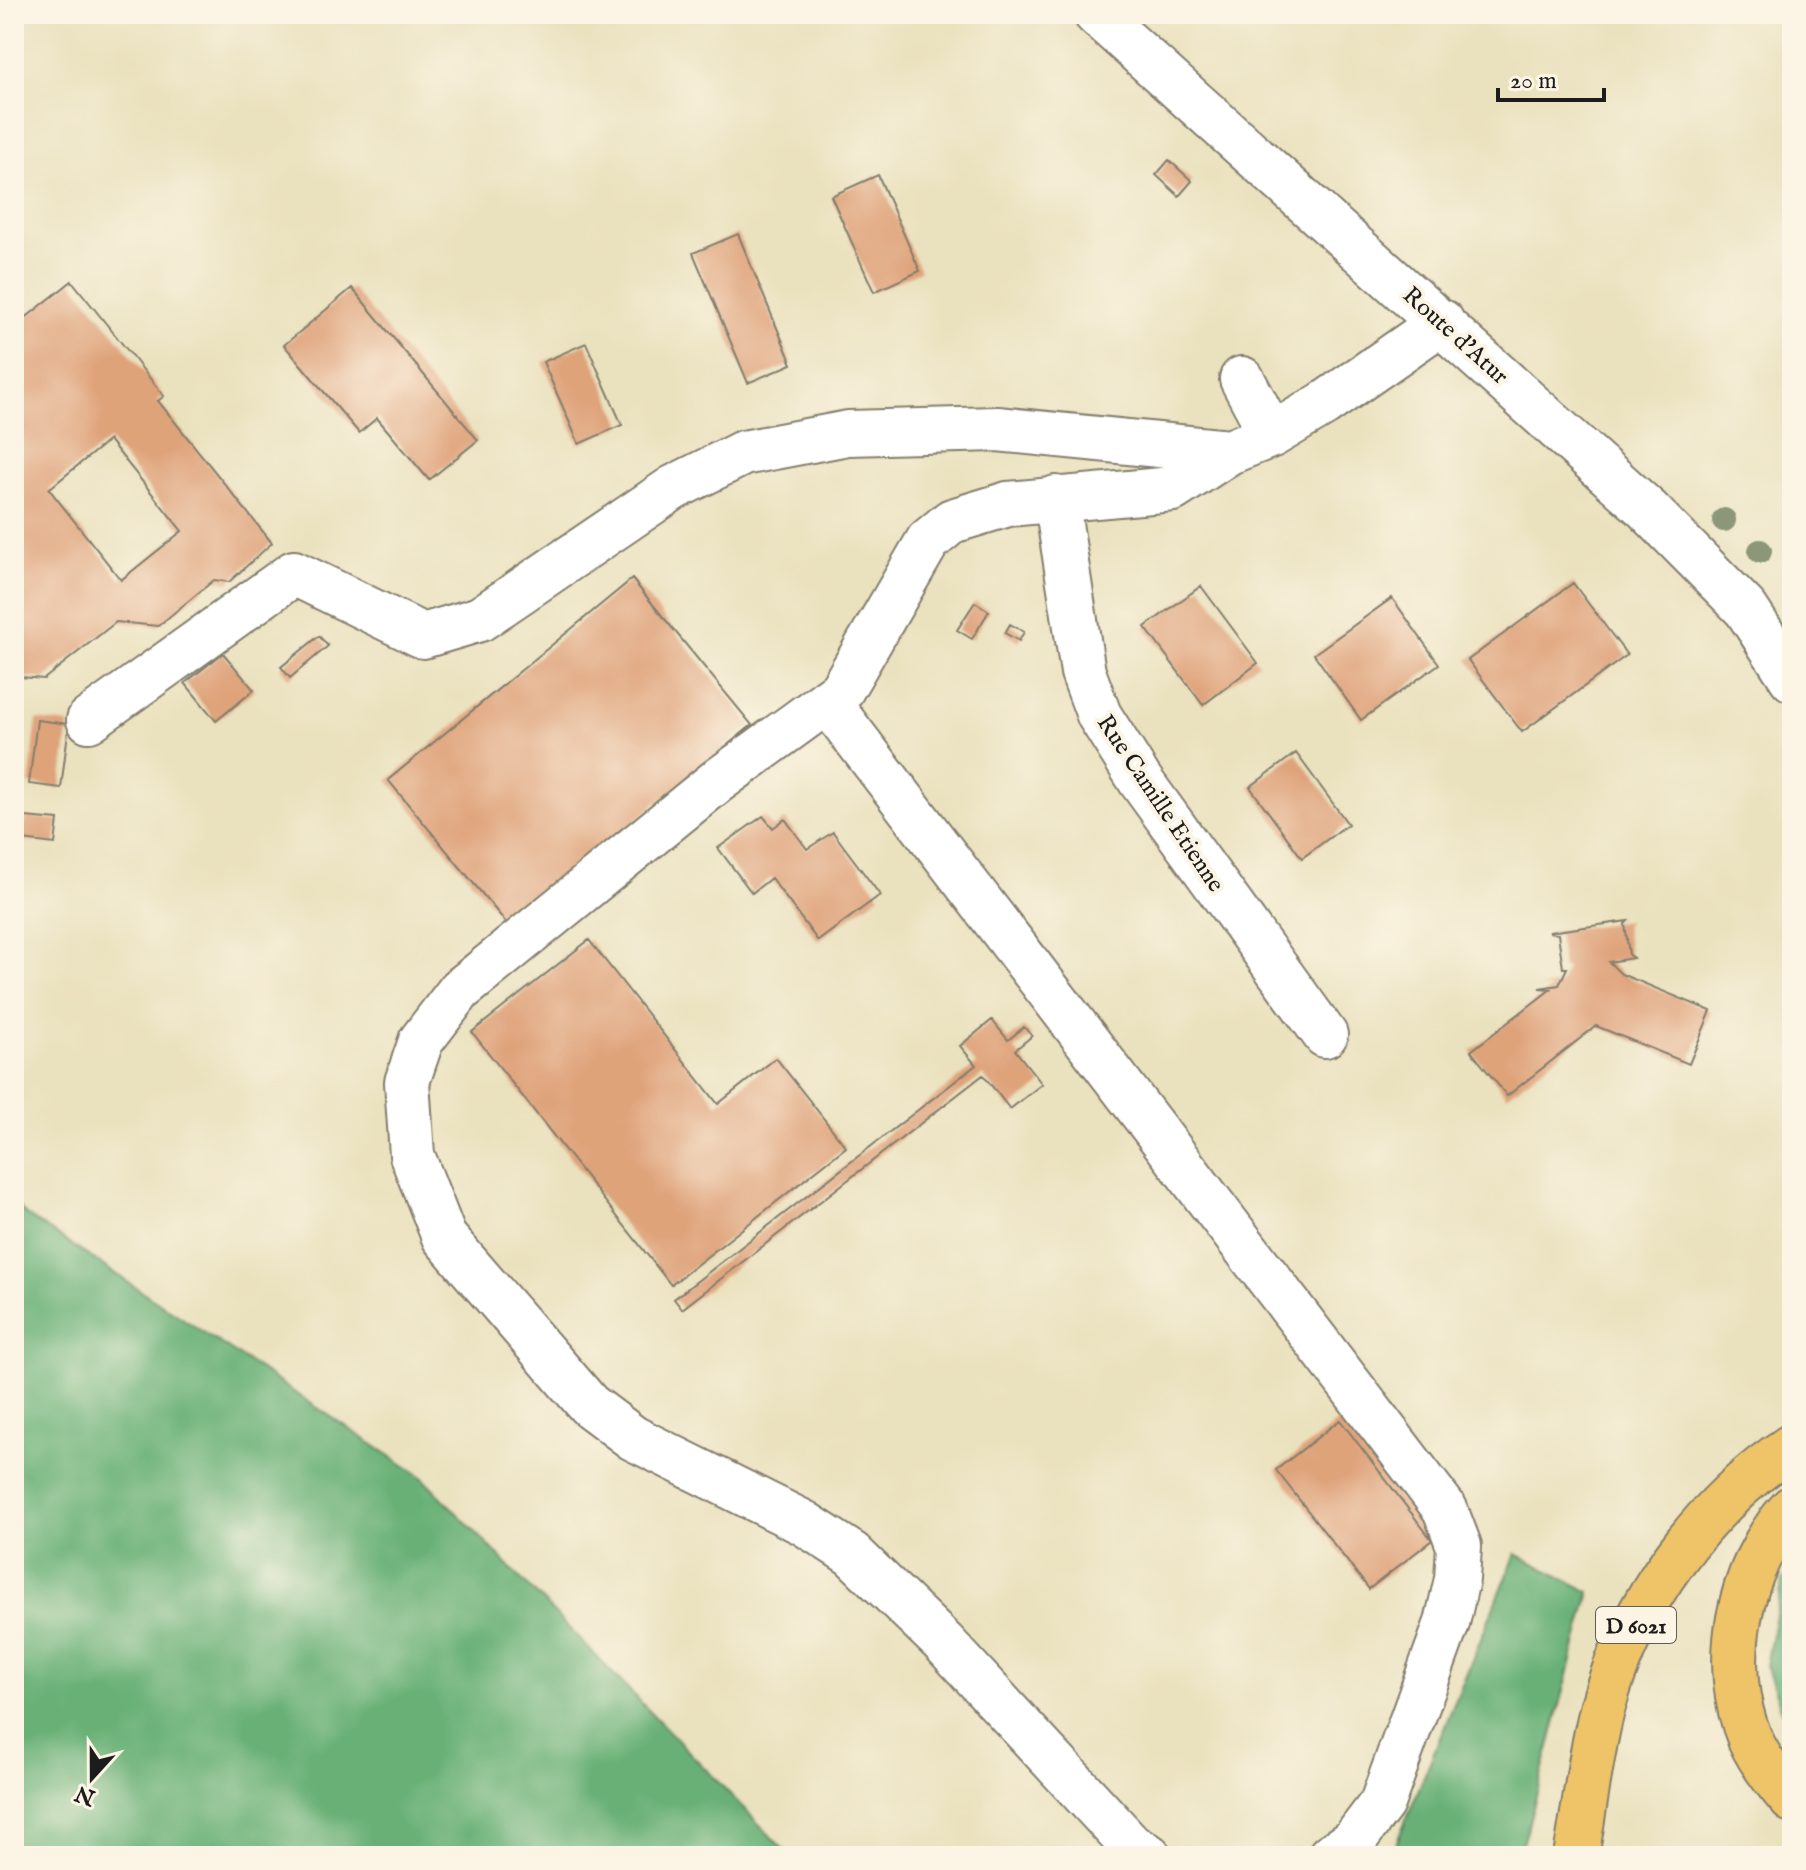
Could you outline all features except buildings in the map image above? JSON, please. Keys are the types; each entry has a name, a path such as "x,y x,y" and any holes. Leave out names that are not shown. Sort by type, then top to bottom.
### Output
{"main road":[{"name":"D 6021","path":"1576,1856 1603,1706 1631,1633 1674,1560 1725,1498 1792,1446"},
{"path":"1792,1508 1782,1519 1749,1584 1737,1622 1736,1679 1750,1739 1792,1800"}],"street":[{"name":"Route d'Atur","path":"1096,14 1647,509 1746,609 1792,679"},
{"path":"1149,1856 1131,1845 944,1643 852,1554 804,1523 633,1438 589,1405 444,1237 412,1155 407,1082 421,1041 460,990 716,782 841,691 928,541 952,521 1008,504 1173,489 1229,452 1272,435 1442,322"},
{"path":"1242,379 1272,435"},
{"path":"89,720 294,573 423,636 480,619 673,488 743,453 848,433 997,429 1229,452"},
{"name":"Rue Camille Etienne","path":"1056,498 1083,672 1099,715 1140,780 1325,1035"},
{"path":"827,701 1445,1509 1459,1546 1457,1579 1447,1623 1382,1803 1354,1840 1330,1856"}],"green space":[{"path":"14,1201 25,1214 422,1477 790,1856 14,1856"},
{"path":"1516,1554 1590,1592 1520,1856 1391,1856"},
{"path":"1792,1570 1792,1738 1766,1666 1783,1579"}]}
